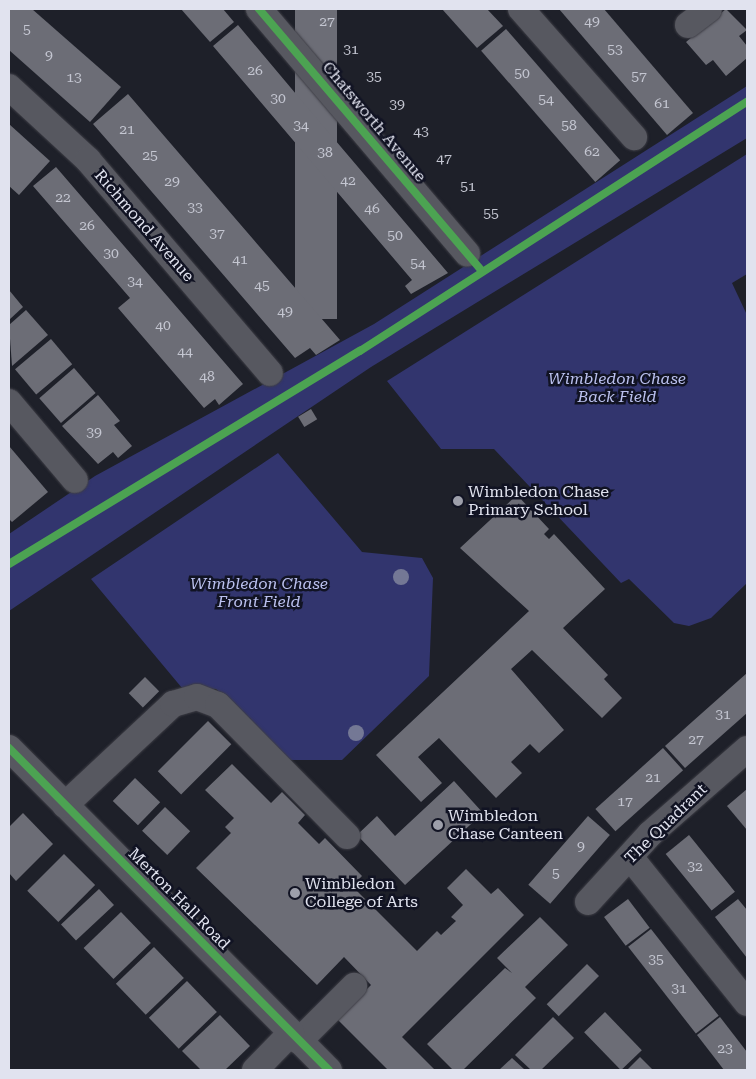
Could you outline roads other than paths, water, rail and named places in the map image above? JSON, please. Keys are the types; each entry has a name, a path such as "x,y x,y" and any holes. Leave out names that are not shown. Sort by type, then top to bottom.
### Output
{"street":[{"name":"Chatsworth Avenue","path":"259,9 467,252"},
{"path":"521,9 634,137"},
{"path":"688,25 709,9"},
{"name":"Richmond Avenue","path":"9,87 88,160 270,373"},
{"path":"9,402 75,480"},
{"path":"66,805 173,704 197,697 218,705 347,836"},
{"name":"Merton Hall Road","path":"9,748 329,1070"},
{"name":"The Quadrant","path":"588,902 630,857 747,749"},
{"path":"630,857 747,1003"},
{"path":"255,1070 354,986"}],"place":[{"name":"Wimbledon Chase Primary School","path":"458,501"},
{"name":"Wimbledon Chase Canteen","path":"438,825"},
{"name":"Wimbledon College of Arts","path":"295,893"}],"park label":[{"name":"Wimbledon Chase Back Field","path":"617,388"},
{"name":"Wimbledon Chase Front Field","path":"259,593"}]}
